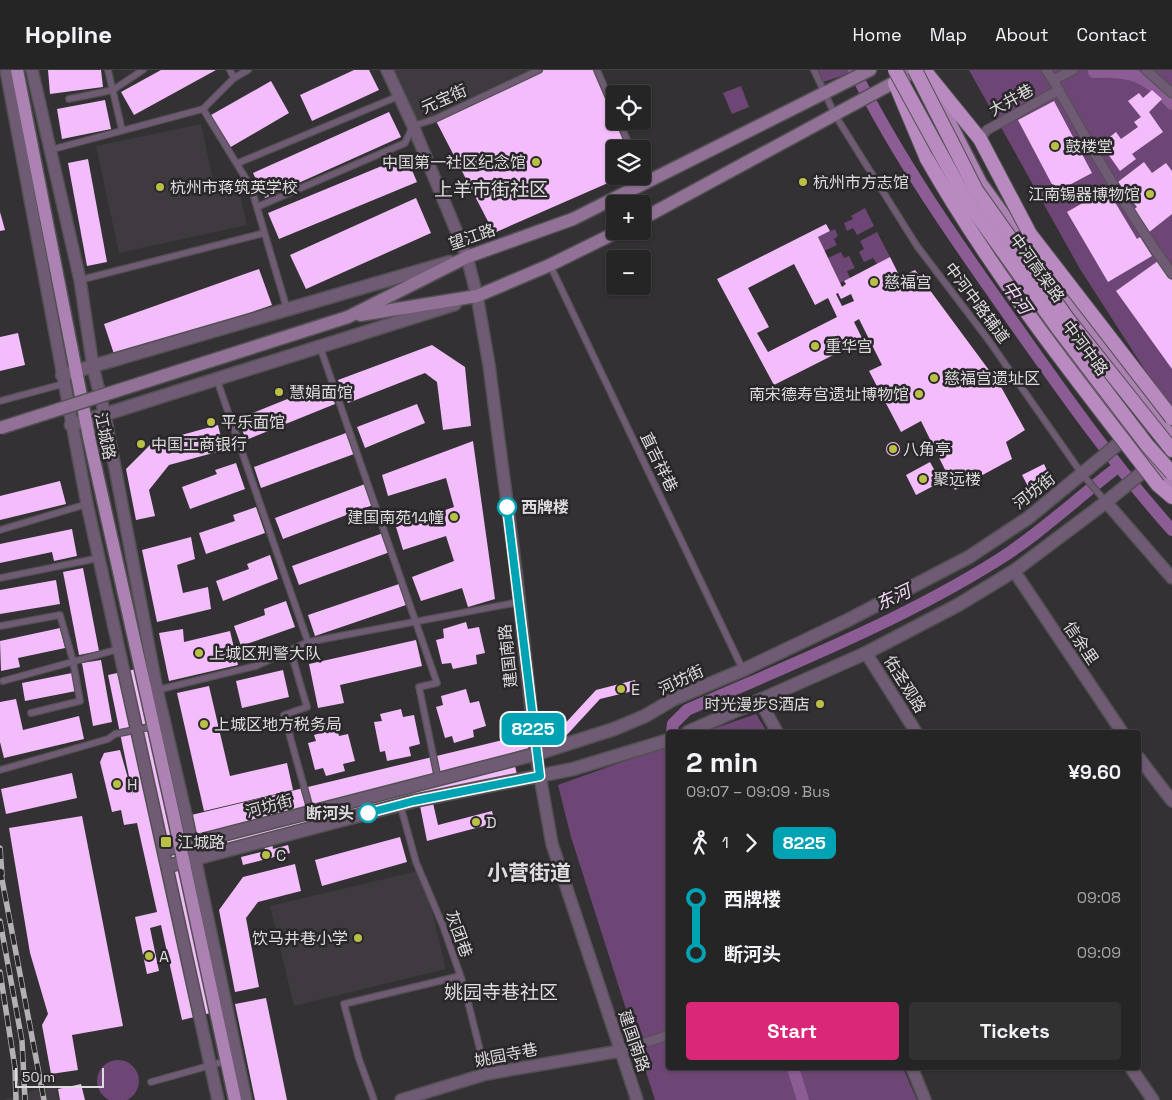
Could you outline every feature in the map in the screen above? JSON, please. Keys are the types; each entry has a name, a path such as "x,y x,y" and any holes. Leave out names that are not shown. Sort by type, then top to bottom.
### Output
{"highway":[{"name":"中河高架路","path":"916,70 976,190 1067,318 1172,449"},
{"path":"924,70 980,139 1030,234 1172,417"},
{"path":"895,76 927,160 962,221 1053,350 1158,485 1172,496"},
{"name":"中河高架路","path":"895,76 964,198 1057,327 1147,445 1172,473"}],"main road":[{"name":"江城路","path":"17,70 86,421 143,649 154,726 186,845 235,1100"},
{"name":"中河中路","path":"887,70 895,76 962,206 1024,294 1129,435 1172,486"},
{"path":"651,214 878,92 895,76 916,70"},
{"name":"中河中路","path":"924,70 981,183 1172,438"},
{"name":"望江路","path":"651,176 824,94 868,71"},
{"name":"望江路","path":"467,257 573,219 633,185"},
{"path":"0,428 348,317 477,296 550,265 606,237"},
{"path":"348,317 467,257"}],"street":[{"name":"江城路","path":"6,70 87,504 218,1100"},
{"name":"江城路","path":"32,70 80,280 93,367 105,415 143,649 158,690 186,845"},
{"name":"建国南路","path":"387,70 413,126 467,257 477,296 489,365 536,754 552,844 637,1100"},
{"path":"1046,70 1138,225 1172,274"},
{"path":"1053,80 1073,70"},
{"path":"1146,70 1172,93"},
{"name":"大井巷","path":"980,139 987,130 1059,90"},
{"name":"望江路","path":"63,380 76,371 467,257"},
{"path":"71,425 477,296"},
{"name":"河坊街","path":"164,850 536,754 614,729 645,716 674,699 744,670 910,589 969,557 1028,518 1129,435 1157,419 1172,417"},
{"path":"693,730 866,653 958,605 1014,571 1140,476 1172,449"},
{"path":"1108,500 1172,578"},
{"name":"信余里","path":"1014,571 1121,730"},
{"name":"佑圣观路","path":"866,653 915,730"},
{"path":"760,701 776,730"},
{"name":"河坊街","path":"168,866 400,804 540,776 666,741"},
{"path":"1141,761 1172,802"},
{"name":"江城路","path":"189,860 246,1100"},
{"path":"620,1051 666,1036"},
{"name":"姚园寺巷","path":"402,1100 486,1074 620,1051"},
{"path":"913,1070 926,1100"},
{"path":"1132,1070 1153,1100"}],"lane":[{"path":"108,70 122,130"},
{"path":"69,99 113,90 143,70"},
{"path":"230,70 234,78"},
{"path":"49,151 203,109 234,78 248,70"},
{"name":"元宝街","path":"413,126 435,119 539,70"},
{"path":"597,70 606,91"},
{"name":"中河中路辅道","path":"814,70 835,115 917,246 987,338 1084,472 1108,500"},
{"path":"238,163 399,96"},
{"path":"203,109 238,163 251,187 287,310"},
{"path":"257,208 406,143 413,126"},
{"path":"80,280 264,232"},
{"name":"直吉祥巷","path":"550,265 744,670"},
{"path":"320,347 437,683 419,687 438,779"},
{"path":"0,401 63,380"},
{"path":"217,380 308,642"},
{"path":"0,530 87,504"},
{"path":"0,578 99,558"},
{"path":"158,690 256,666 308,642 519,602"},
{"path":"0,626 60,614 73,661 80,701 31,714"},
{"path":"3,681 119,649"},
{"path":"290,649 307,707 284,715 311,812"},
{"path":"0,770 154,726"},
{"name":"灰团巷","path":"400,804 416,862 443,926 460,976 486,1074"},
{"path":"374,1100 359,1060 344,1004 460,976"},
{"path":"151,1082 226,1061"}],"shaded area":[{"path":"387,70 535,70 413,126"},
{"path":"814,70 850,70 851,73 820,83"},
{"path":"969,70 1172,70 1172,412 1080,269"},
{"path":"741,86 749,107 732,114 723,93"},
{"name":"杭州市蒋筑英学校","path":"201,124 215,189 238,185 247,225 119,253 96,146"},
{"path":"865,208 874,226 857,235 853,228 847,231 844,223 853,219 851,216"},
{"path":"835,229 838,236 834,239 837,245 824,251 818,237"},
{"path":"877,232 890,257 877,264 873,258 864,262 859,252 864,249 860,241"},
{"path":"841,252 844,258 849,256 855,268 847,271 850,278 840,283 828,258"},
{"path":"756,714 766,730 710,730"},
{"path":"666,746 666,1070 904,1070 917,1100 655,1100 571,837 558,785"},
{"name":"饮马井巷小学","path":"422,870 446,969 294,1006 270,906"},
{"path":"114,1060 122,1060 133,1066 139,1077 139,1085 135,1093 124,1101 112,1101 106,1098 97,1085 97,1077 103,1066"},
{"path":"56,1084 59,1100 3,1100"}],"building":[{"path":"48,70 101,70 103,87 50,94"},
{"path":"161,70 216,70 134,115 121,92"},
{"path":"354,70 369,70 379,90 312,121 300,95"},
{"name":"中国第一社区纪念馆","path":"539,70 597,70 606,91 606,130 623,130 627,140 606,140 606,184 494,233 435,119"},
{"path":"271,81 289,113 229,148 211,115"},
{"path":"1152,90 1162,99 1149,112 1163,132 1132,154 1136,159 1120,171 1101,144 1116,132 1121,139 1138,127 1134,122 1141,117 1128,101 1139,93 1143,98"},
{"path":"105,100 111,129 62,139 57,109"},
{"name":"鼓楼堂","path":"1054,101 1092,173 1056,192 1018,120"},
{"path":"389,112 401,137 265,198 253,173"},
{"path":"406,156 417,182 279,239 268,213"},
{"path":"88,159 107,262 87,266 68,163"},
{"name":"江南锡器博物馆","path":"1144,162 1152,173 1166,163 1172,171 1172,214 1148,233 1132,211 1137,207 1118,182"},
{"path":"1107,189 1137,239 1140,237 1152,256 1108,282 1067,212"},
{"path":"416,198 431,233 306,289 290,255"},
{"path":"0,212 5,230 0,231"},
{"name":"慈福宫遗址区","path":"826,224 830,231 818,237 842,287 846,284 844,281 890,257 900,277 915,270 1000,385 1025,430 1006,442 1012,459 955,490 921,421 901,432 869,371 882,365 859,319 854,322 863,340 774,385 717,279","holes":["794,264 815,305 828,298 837,317 768,352 757,333 769,327 748,288","838,293 841,299 851,294 854,301 842,306 836,294"]},
{"path":"1158,261 1172,280 1172,369 1116,291"},
{"path":"259,269 272,305 116,360 104,324"},
{"path":"18,333 25,365 0,371 0,337"},
{"path":"432,345 465,367 471,426 443,430 437,382 425,373 348,403 338,380"},
{"path":"327,383 335,404 246,440 238,419"},
{"path":"417,404 425,423 365,448 357,427"},
{"path":"218,425 224,450 169,465 149,490 155,516 136,520 126,469 152,443"},
{"path":"346,433 354,454 261,488 254,467"},
{"name":"建国南苑14幢","path":"473,441 495,599 468,607 462,588 421,601 412,577 454,561 446,536 403,550 396,527 454,507 446,478 388,496 382,475"},
{"name":"八角亭","path":"893,442 898,444 900,449 898,454 893,456 888,454 886,449 888,444"},
{"name":"聚远楼","path":"930,462 941,482 916,495 906,475"},
{"path":"236,463 245,489 190,509 182,487 217,474 215,470"},
{"path":"1044,464 1051,479 1030,490 1022,475"},
{"path":"60,481 66,504 0,520 0,496"},
{"path":"365,484 373,505 283,539 275,518"},
{"path":"256,507 265,533 206,554 199,533 235,521 233,515"},
{"path":"72,529 77,556 54,561 52,552 0,563 0,544"},
{"path":"383,533 390,552 299,585 292,566"},
{"path":"191,537 195,559 177,565 183,593 208,587 211,609 157,622 142,550"},
{"path":"270,555 278,579 223,601 216,581 249,569 247,564"},
{"path":"83,568 99,651 79,655 63,572"},
{"path":"56,580 60,604 0,614 0,590"},
{"path":"399,584 406,605 315,636 308,615"},
{"path":"286,601 295,627 241,646 234,626 265,615 264,609"},
{"path":"466,622 468,629 479,627 485,653 476,655 477,664 453,669 451,663 442,664 436,640 444,638 443,629"},
{"path":"60,628 65,648 18,658 20,667 1,671 0,641"},
{"name":"上城区刑警大队","path":"183,629 184,642 230,631 238,665 169,681 159,633"},
{"path":"416,640 422,666 340,685 344,703 318,708 309,664"},
{"path":"101,660 112,722 93,726 82,663"},
{"name":"江城路","path":"150,666 183,817 507,739 508,744 559,730 596,690 635,680 637,690 600,699 564,738 512,753 519,783 433,803 438,825 492,811 495,823 427,841 420,806 272,842 273,849 288,845 290,853 243,865 241,857 265,851 264,844 192,862 223,1010 182,1020 161,925 150,928 159,971 147,974 135,917 157,912 137,823 124,825 121,810 112,812 100,762 104,753 120,750 133,796 108,675"},
{"path":"283,670 289,697 242,708 236,681"},
{"path":"72,673 76,691 25,701 22,683"},
{"path":"209,686 230,776 287,763 293,790 204,811 177,693"},
{"path":"466,689 470,703 479,701 486,726 473,730 474,737 454,743 452,736 445,738 436,707 443,705 441,696"},
{"path":"16,699 23,730 79,716 84,739 4,758 0,742 0,702"},
{"path":"401,709 403,717 414,715 420,744 409,747 411,756 387,761 385,751 380,752 374,722 382,721 380,714"},
{"path":"337,728 339,736 348,734 355,761 343,764 345,771 326,776 323,768 315,770 308,743 316,741 314,735"},
{"path":"72,773 77,798 6,814 1,789"},
{"path":"82,816 123,1026 72,1035 78,1070 51,1074 42,1025 48,1014 30,953 9,828"},
{"path":"400,837 407,862 322,886 315,860"},
{"path":"295,864 301,891 258,902 246,918 259,987 235,992 219,910 243,877"},
{"path":"266,998 287,1100 255,1100 235,1004"},
{"path":"81,1084 85,1100 60,1100 58,1089"}],"waterway":[{"name":"中河","path":"854,70 909,168 971,262 1090,429 1172,530"},
{"path":"1094,72 1119,72 1138,77 1154,87 1172,104"},
{"name":"东河","path":"672,730 673,724 687,710 845,641 961,582 1014,549 1118,467"},
{"name":"东河","path":"794,1070 803,1100"}],"railway":[{"path":"0,848 2,875"},
{"path":"0,869 44,1100"},
{"path":"0,921 22,1041 25,1100"},
{"path":"0,972 15,1068 16,1100"}],"bus line":[{"name":"8225","path":"368,813 414,801 540,776 507,507"}],"place":[{"name":"鼓楼堂","path":"1055,146"},
{"name":"中国第一社区纪念馆","path":"536,162"},
{"name":"杭州市方志馆","path":"803,182"},
{"name":"杭州市蒋筑英学校","path":"160,187"},
{"name":"江南锡器博物馆","path":"1150,194"},
{"name":"慈福宫","path":"874,282"},
{"name":"重华宫","path":"815,346"},
{"name":"慈福宫遗址区","path":"934,378"},
{"name":"慧娟面馆","path":"279,392"},
{"name":"南宋德寿宫遗址博物馆","path":"919,394"},
{"name":"平乐面馆","path":"211,422"},
{"name":"中国工商银行","path":"141,444"},
{"name":"八角亭","path":"893,449"},
{"name":"聚远楼","path":"923,479"},
{"name":"西牌楼","path":"507,507"},
{"name":"建国南苑14幢","path":"454,517"},
{"name":"上城区刑警大队","path":"199,653"},
{"name":"E","path":"621,689"},
{"name":"时光漫步S酒店","path":"820,704"},
{"name":"上城区地方税务局","path":"204,724"},
{"name":"H","path":"117,784"},
{"name":"断河头","path":"368,813"},
{"name":"D","path":"476,822"},
{"name":"江城路","path":"166,842"},
{"name":"C","path":"266,855"},
{"name":"饮马井巷小学","path":"358,938"},
{"name":"A","path":"149,956"}],"district":[{"name":"上羊市街社区","path":"491,189"},
{"name":"小营街道","path":"529,872"},
{"name":"姚园寺巷社区","path":"501,992"}]}
